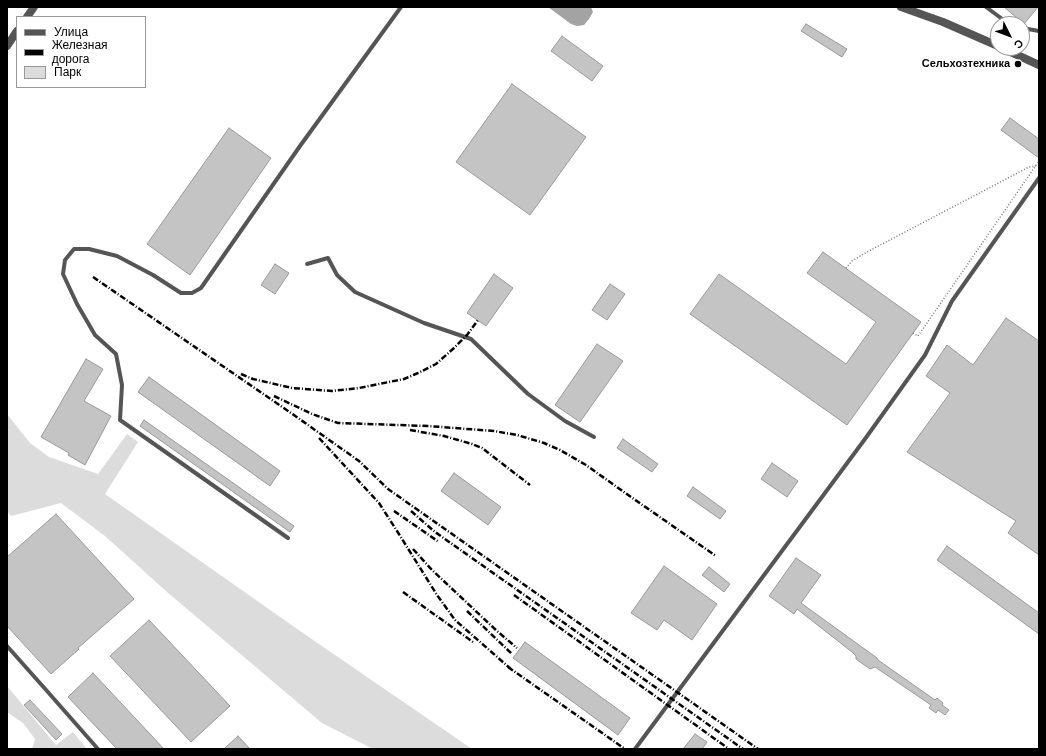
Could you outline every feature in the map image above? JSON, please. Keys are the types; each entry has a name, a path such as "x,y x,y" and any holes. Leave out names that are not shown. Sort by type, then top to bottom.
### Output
{"street":[{"path":"28,16 34,7"},
{"path":"901,7 942,22 990,43"},
{"path":"7,46 16,33"},
{"path":"1019,56 1039,65"}],"lane":[{"path":"288,538 120,420 122,385 116,354 95,335 77,304 63,274 65,260 74,249 89,249 117,256 153,275 181,293 192,293 201,288 300,146 401,7"},
{"path":"986,7 998,16"},
{"path":"635,749 865,439 925,355 952,301 1039,178"},
{"path":"307,264 328,258 337,274 355,292 424,323 471,338 528,394 565,421 594,437"},
{"path":"7,646 98,749"}],"path":[{"path":"913,333 918,336 1039,161"},
{"path":"846,268 852,261 867,252 1029,167 1036,166"}],"green space":[{"path":"7,414 30,443 49,457 98,474 127,434 138,442 105,494 300,631 472,749 373,749 322,723 167,592 105,536 61,503 11,516 7,511"},
{"path":"7,686 56,745 73,732 87,749 32,749 35,739 23,723 7,712"}],"shaded area":[{"path":"548,7 591,7 593,12 584,25 577,26 571,24"}],"building":[{"path":"1004,7 1038,7 1030,17 1015,16"},
{"path":"806,24 847,49 842,57 801,31"},
{"path":"562,36 603,66 592,81 551,51"},
{"path":"512,84 586,137 530,215 456,162"},
{"path":"1010,118 1039,139 1039,158 1001,130"},
{"path":"229,128 271,158 190,275 147,244"},
{"path":"823,252 921,322 847,425 690,314 719,274 846,364 876,322 807,273"},
{"path":"275,264 289,273 275,294 261,285"},
{"path":"494,274 513,288 486,326 467,313"},
{"path":"610,284 625,294 607,320 592,310"},
{"path":"1006,318 1039,341 1039,555 1008,533 1016,521 907,452 950,393 926,376 947,345 973,365"},
{"path":"597,344 623,361 580,422 555,405"},
{"path":"86,359 103,369 84,401 111,416 85,465 68,455 69,453 41,437"},
{"path":"149,377 280,471 270,486 138,392"},
{"path":"144,420 294,526 290,532 140,426"},
{"path":"623,439 658,464 652,472 617,448"},
{"path":"772,463 798,481 787,497 761,479"},
{"path":"454,473 501,507 488,525 441,491"},
{"path":"693,487 726,511 720,519 687,496"},
{"path":"56,514 134,599 51,674 7,626 7,557"},
{"path":"947,546 1039,613 1039,634 937,560"},
{"path":"796,558 821,575 801,603 935,700 937,698 943,703 942,705 949,710 945,715 938,710 936,713 929,708 931,705 875,667 870,669 856,659 856,656 852,652 797,609 794,614 769,596"},
{"path":"664,566 717,604 692,640 664,620 657,630 631,613"},
{"path":"709,567 730,584 724,592 702,575"},
{"path":"149,620 230,706 191,742 110,656"},
{"path":"525,642 630,718 618,735 513,658"},
{"path":"93,673 164,749 117,749 68,697"},
{"path":"30,700 62,734 56,740 24,705"},
{"path":"695,734 707,742 702,749 683,749"},
{"path":"238,736 250,749 224,749"}],"railway":[{"path":"93,277 359,461 388,489 758,749"},
{"path":"241,374 253,379 292,388 332,391 359,388 404,379 436,364 467,335 478,320"},
{"path":"274,396 312,414 338,423 428,426 494,431 517,435 544,443 560,450 586,465 716,556"},
{"path":"410,430 444,436 482,448 530,485"},
{"path":"319,438 379,503 437,595 455,620 512,670"},
{"path":"394,511 439,542"},
{"path":"411,511 435,532 743,749"},
{"path":"413,549 432,570 517,648"},
{"path":"403,592 473,642"},
{"path":"514,595 729,749"},
{"path":"467,611 512,654"},
{"path":"508,667 625,749"}],"place":[{"name":"Сельхозтехника","path":"1018,64"}]}
